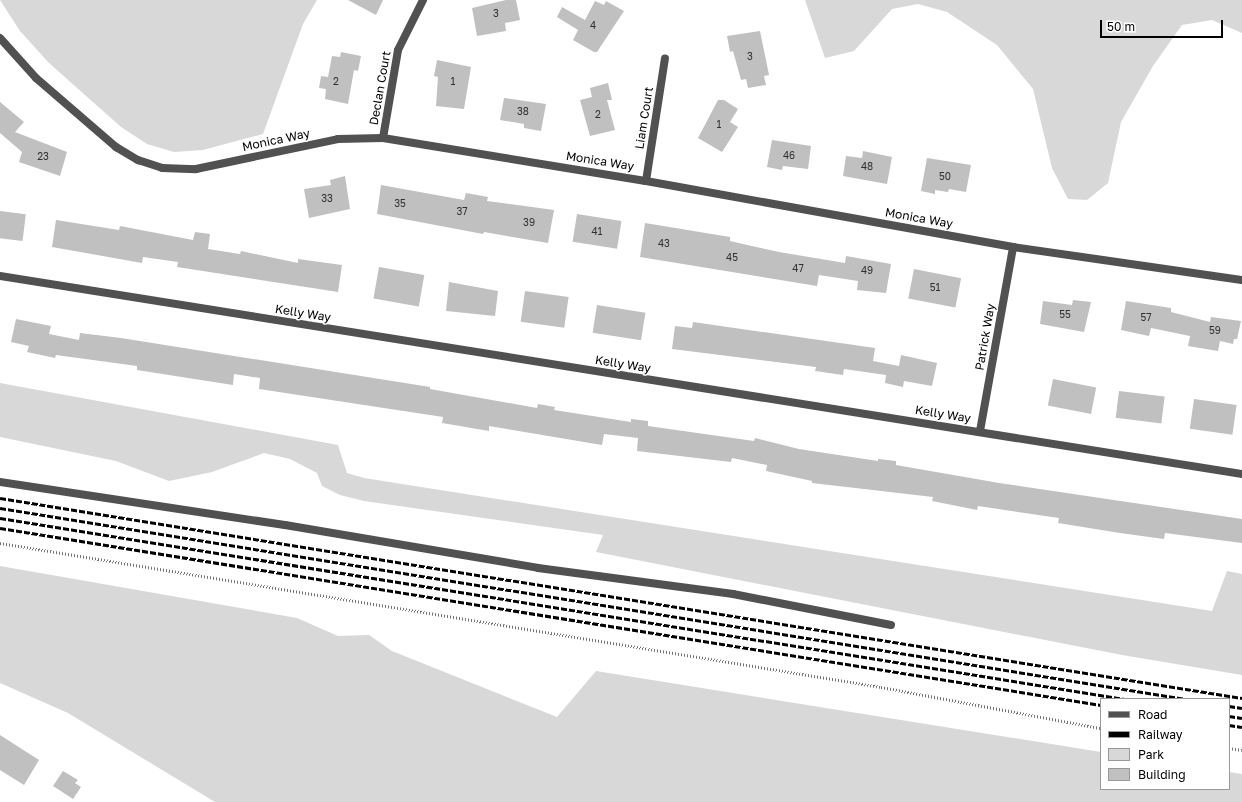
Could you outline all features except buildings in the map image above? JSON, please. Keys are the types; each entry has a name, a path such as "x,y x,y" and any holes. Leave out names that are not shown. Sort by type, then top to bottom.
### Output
{"street":[{"name":"Declan Court","path":"383,138 398,50 423,0"},
{"name":"Monica Way","path":"0,38 36,78 116,147 138,160 162,168 196,169 338,139 383,138 646,181 1013,247 1242,280"},
{"name":"Liam Court","path":"646,181 665,58"},
{"name":"Patrick Way","path":"980,431 1013,247"},
{"name":"Kelly Way","path":"0,276 980,431 1242,474"},
{"path":"0,482 285,525 538,568 733,594 891,625"}],"path":[{"path":"0,543 881,687 1100,728"},
{"path":"1230,748 1242,750"}],"green space":[{"path":"0,0 317,0 303,24 263,134 203,150 174,152 147,144 121,127 49,63 20,31"},
{"path":"805,0 1242,0 1242,33 1212,20 1182,25 1153,66 1121,122 1108,183 1087,200 1068,199 1052,168 1033,89 997,45 947,12 918,4 892,9 854,51 825,58"},
{"path":"0,383 338,445 347,473 364,478 1212,611 1227,571 1242,574 1242,675 1122,655 596,552 603,535 364,501 340,495 322,486 317,473 290,459 264,453 212,472 169,481 116,461 0,437"},
{"path":"0,566 297,618 338,636 369,635 392,651 557,717 596,671 1100,752 1100,790 1230,790 1230,772 1242,774 1242,802 215,802 68,713 0,683"}],"railway":[{"path":"0,498 1242,698"},
{"path":"0,508 1180,698"},
{"path":"0,518 1119,698"},
{"path":"0,528 1100,705"},
{"path":"1230,706 1242,708"},
{"path":"1230,716 1242,718"},
{"path":"1230,725 1242,727"}]}
